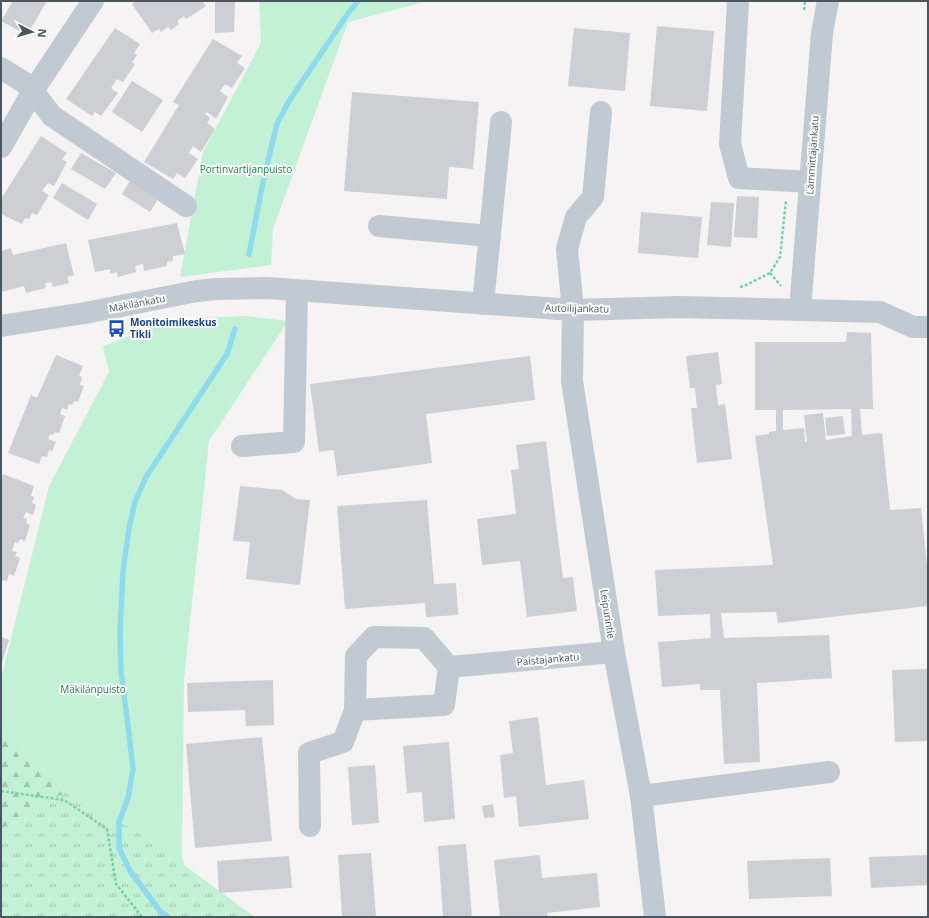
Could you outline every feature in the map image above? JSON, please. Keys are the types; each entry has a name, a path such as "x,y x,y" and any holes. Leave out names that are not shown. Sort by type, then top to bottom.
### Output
{"street":[{"path":"1,147 33,91 93,1"},
{"path":"738,1 730,144 739,178 810,182"},
{"name":"Lämmittäjänkatu","path":"800,310 822,33 828,1"},
{"path":"1,68 26,83 52,116 186,206"},
{"name":"Leipurintie","path":"601,112 593,197 576,217 567,249 573,310 572,381 614,652 641,796 655,917"},
{"path":"483,304 501,122"},
{"path":"379,226 490,236"},
{"name":"Mäkilänkatu","path":"1,326 85,313 197,291 216,289 274,289"},
{"name":"Autoilijankatu","path":"274,289 573,310 679,307 880,312 913,327 928,327"},
{"path":"242,446 294,442 297,291"},
{"path":"310,826 309,753 343,742 355,710 356,656 374,637 424,638 449,667 444,705 355,710"},
{"name":"Paistajankatu","path":"449,667 614,652"},
{"path":"641,796 829,772"}],"path":[{"path":"1,791 64,800 107,829 116,884 142,917"}],"green space":[{"name":"Portinvartijanpuisto","path":"259,1 428,1 348,22 273,229 271,265 180,277 203,152 261,43"},
{"name":"Mäkilänpuisto","path":"245,316 288,321 209,441 184,679 182,856 66,792 1,728 1,679 49,486 109,372 103,346 151,328 200,318"},
{"path":"1,728 66,792 1,829"},
{"path":"66,792 182,856 184,865 255,917 1,917 1,829"}],"building":[{"path":"13,1 47,1 27,35 1,21"},
{"path":"136,1 202,1 206,6 186,19 184,16 177,21 179,24 171,30 168,27 161,32 159,29 152,33 132,4"},
{"path":"215,1 235,1 234,32 215,33"},
{"path":"657,26 714,31 707,111 650,106"},
{"path":"115,28 140,44 134,53 137,55 132,62 135,64 123,82 117,79 111,88 118,93 101,116 95,112 92,116 66,99"},
{"path":"574,28 630,33 625,91 568,86"},
{"path":"213,39 242,56 237,63 245,68 232,88 225,84 220,91 228,97 216,119 207,112 205,114 210,118 207,123 215,129 201,152 193,146 189,153 198,159 185,178 177,173 173,179 144,162 179,105 173,102"},
{"path":"132,81 163,100 142,132 112,112"},
{"path":"352,92 479,102 473,169 449,167 447,199 344,191"},
{"path":"41,136 67,153 62,159 67,162 54,186 48,183 42,191 49,195 37,215 32,213 29,219 25,218 22,224 1,214 1,199"},
{"path":"81,153 116,173 105,189 71,169"},
{"path":"131,179 160,196 150,212 122,194"},
{"path":"62,183 97,204 88,220 53,198"},
{"path":"737,196 759,197 757,238 734,237"},
{"path":"711,202 734,203 731,247 707,245"},
{"path":"641,212 702,217 698,258 638,253"},
{"path":"177,223 185,254 173,256 173,261 167,262 167,266 144,271 143,264 135,266 136,272 118,277 117,272 110,274 110,269 95,272 88,240"},
{"path":"66,243 74,275 67,277 69,283 53,287 51,282 45,283 46,288 26,293 24,286 1,292 1,251 11,248 13,255"},
{"path":"847,332 871,333 873,409 860,409 862,435 882,433 890,510 921,508 928,575 928,606 778,623 776,612 721,613 724,638 829,635 832,678 757,683 760,762 724,764 720,690 700,690 700,684 662,687 658,642 711,638 710,614 658,616 655,570 773,565 755,436 769,434 769,432 776,431 776,410 755,410 755,342 846,342","holes":["851,409 852,436 826,440 823,413 804,415 807,442 805,442 804,428 783,430 783,410"]},
{"path":"718,352 722,384 716,385 718,405 725,404 732,459 697,463 691,408 697,408 695,388 690,388 686,356"},
{"path":"56,355 83,366 79,376 82,377 80,385 84,386 78,402 74,401 72,405 69,404 67,410 62,408 60,414 65,416 59,433 55,432 53,435 50,434 48,439 56,442 52,451 49,450 47,457 42,456 39,464 8,453 31,395 37,398"},
{"path":"530,356 535,400 426,414 432,463 337,476 334,450 319,452 310,384"},
{"path":"843,416 845,434 827,436 825,418"},
{"path":"546,441 563,578 573,577 577,611 527,617 520,561 482,565 477,519 516,514 511,470 519,469 516,445"},
{"path":"3,474 34,486 31,496 34,497 32,503 36,505 33,515 26,512 23,518 27,519 26,523 30,525 25,541 20,539 18,543 15,542 12,551 17,552 15,556 20,558 14,576 9,574 7,581 3,580 1,584 1,479"},
{"path":"240,486 282,490 296,499 310,500 300,585 246,579 250,542 233,541"},
{"path":"427,500 434,584 456,583 458,615 426,617 425,603 345,609 337,506"},
{"path":"1,637 9,640 1,666"},
{"path":"928,669 928,741 895,742 892,670"},
{"path":"273,680 274,725 246,726 245,710 188,712 187,683"},
{"path":"538,717 546,785 584,780 589,819 519,827 516,796 504,798 500,755 513,753 509,721"},
{"path":"262,737 272,841 195,848 186,744"},
{"path":"449,742 455,819 424,822 422,792 407,793 403,746"},
{"path":"375,765 379,823 352,825 348,767"},
{"path":"493,804 495,817 484,818 482,806"},
{"path":"466,844 472,917 443,917 438,846"},
{"path":"371,853 376,917 342,917 338,855"},
{"path":"540,855 542,878 597,873 600,907 547,913 548,917 500,917 494,860"},
{"path":"928,855 928,885 871,888 869,857"},
{"path":"289,856 292,888 219,893 217,861"},
{"path":"830,858 832,896 749,899 747,861"}],"waterway":[{"path":"249,254 264,177 277,124 289,101 358,1"},
{"path":"168,917 160,911 130,871 119,848 119,822 128,798 133,769 121,671 120,631 123,572 129,528 135,502 146,477 227,354 235,329"}],"place":[{"name":"Monitoimikeskus Tikli","path":"117,328"}]}
